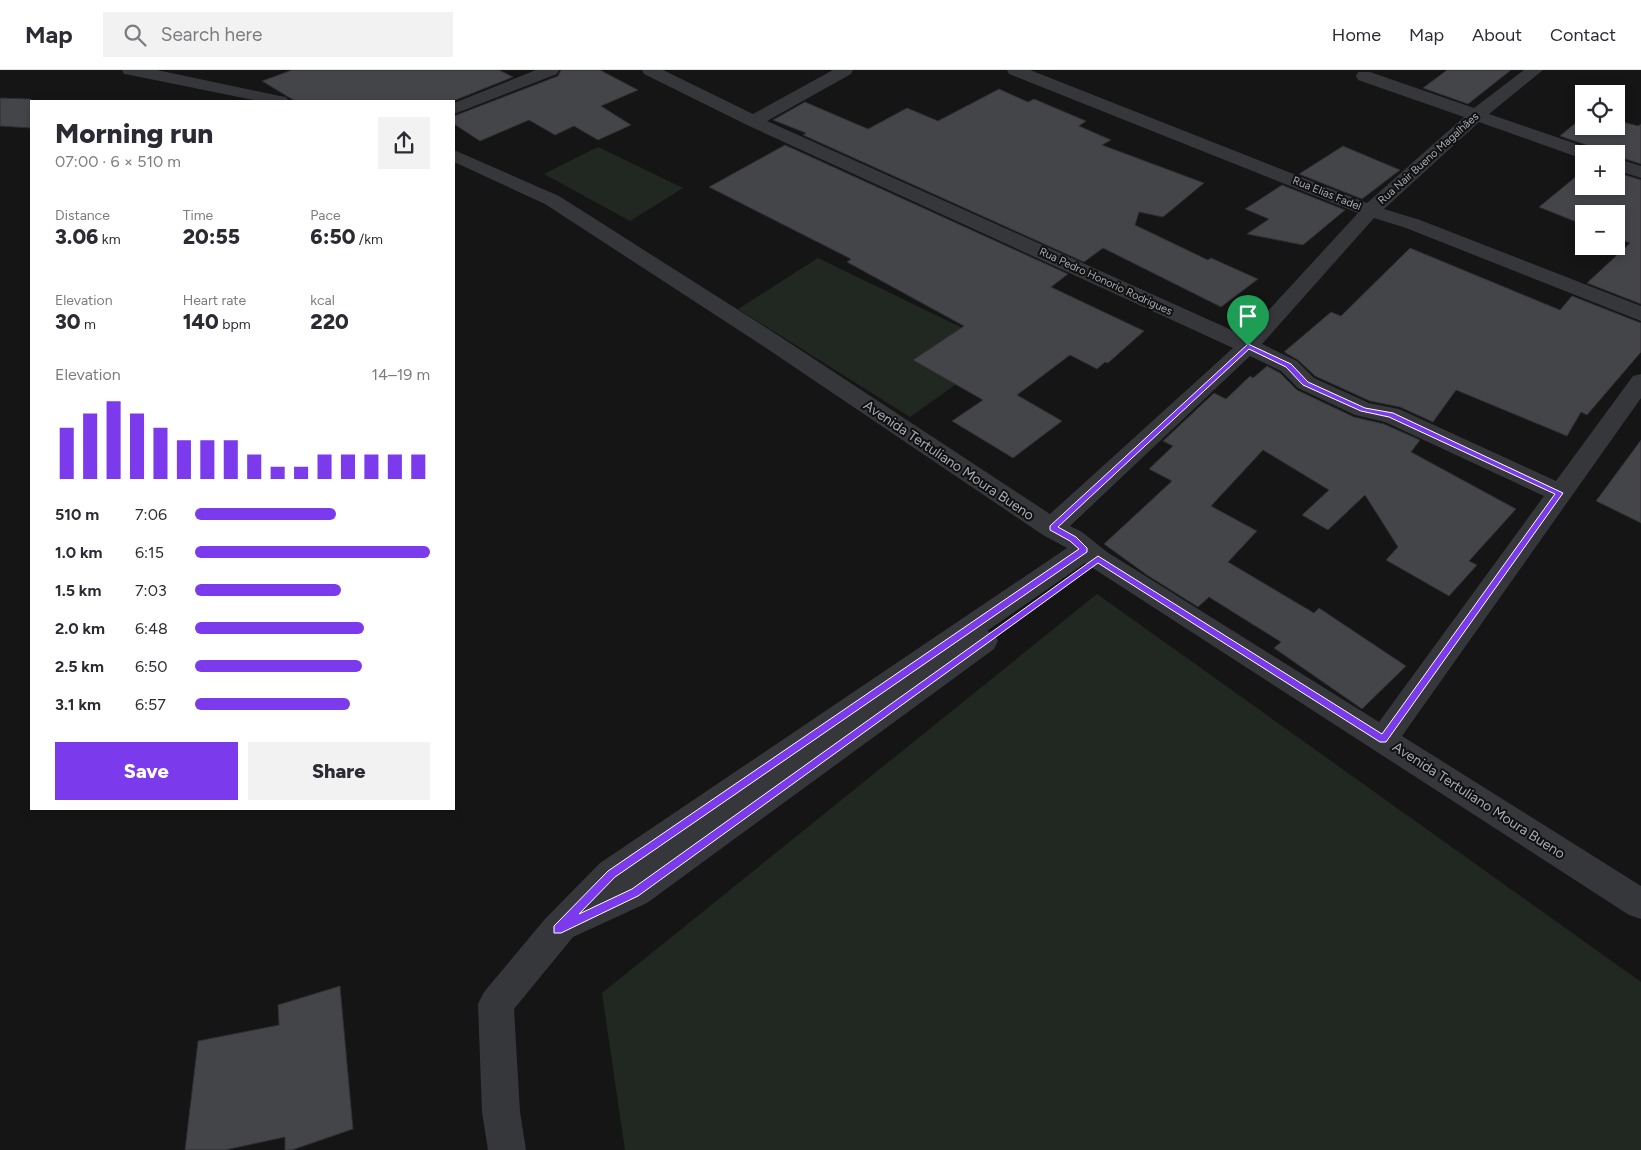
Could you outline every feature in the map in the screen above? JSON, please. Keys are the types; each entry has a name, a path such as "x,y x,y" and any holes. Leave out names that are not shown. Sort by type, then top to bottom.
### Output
{"street":[{"path":"130,70 275,100"},
{"path":"188,81 216,70"},
{"path":"455,109 551,70"},
{"name":"Rua Pedro Honorio Rodrigues","path":"650,70 753,121 1248,346 1288,366 1306,383 1363,410 1391,415 1560,493"},
{"path":"753,121 845,70"},
{"name":"Rua Elias Fadel","path":"1015,70 1197,140 1370,211 1413,224 1641,314"},
{"name":"Rua Nair Bueno Magalhães","path":"1052,528 1248,346 1370,211 1476,115 1535,70"},
{"path":"1364,76 1575,150"},
{"name":"Avenida Tertuliano Moura Bueno","path":"455,155 552,200 768,339 1052,528 1073,539 1091,554 1641,904"},
{"path":"1625,167 1641,172"},
{"path":"1383,739 1641,381"},
{"path":"507,1150 501,1112 496,1004 557,930 635,892 1091,554"}],"shaded area":[{"path":"598,147 683,188 630,221 544,174"},
{"path":"818,258 1006,349 910,417 738,309"},
{"path":"1097,594 1641,982 1641,1150 625,1150 602,993"}],"building":[{"path":"292,70 499,70 513,77 455,100 293,100 262,81"},
{"path":"561,70 600,70 638,90 601,106 631,125 598,140 574,126 555,135 529,120 480,141 455,125 455,116 558,76"},
{"path":"1447,70 1511,70 1468,104 1423,88"},
{"path":"999,89 1028,102 1034,99 1086,121 1079,126 1111,140 1102,145 1204,183 1163,217 1139,212 1135,225 1208,260 1211,258 1258,279 1221,307 1103,248 1084,262 803,135 806,133 773,120 805,102 868,129 907,108 938,121"},
{"path":"0,98 31,99 30,128 0,126"},
{"path":"1625,122 1638,126 1641,124 1641,164 1625,159 1625,145 1586,145 1560,136 1575,124 1575,135 1625,135"},
{"path":"785,145 1068,274 1051,287 1144,331 1108,363 1105,362 1097,369 1070,355 1017,395 1062,421 1013,458 952,421 983,400 913,360 964,326 847,262 851,259 709,187"},
{"path":"1343,146 1400,170 1362,199 1299,174"},
{"path":"1625,175 1641,180 1641,304 1587,283 1617,255 1625,255 1625,248 1630,243 1625,241 1625,205 1575,205 1575,221 1539,207 1575,177 1575,195 1625,195"},
{"path":"1282,185 1345,210 1303,245 1247,234 1269,219 1245,209"},
{"path":"1410,248 1560,310 1572,296 1641,323 1641,352 1587,415 1581,412 1567,436 1456,390 1433,422 1400,407 1370,401 1315,376 1298,360 1284,352 1331,312 1341,316"},
{"path":"1267,366 1280,373 1297,390 1354,417 1384,424 1420,440 1411,452 1516,509 1469,561 1477,565 1449,596 1386,560 1398,547 1365,495 1328,530 1302,515 1329,490 1263,450 1211,506 1257,531 1228,562 1314,613 1319,608 1406,666 1362,709 1274,648 1281,642 1209,597 1198,607 1147,575 1104,544 1172,481 1149,469 1173,446 1163,441 1214,393 1226,399 1250,376 1253,378"},
{"path":"1641,440 1641,523 1596,501"},
{"path":"340,986 353,1129 292,1150 285,1150 285,1137 225,1150 185,1150 198,1041 279,1025 278,1005"}],"route":[{"path":"1248,346 1288,366 1306,383 1363,410 1391,415 1560,493 1383,739 1098,559 635,892 557,930 612,874 1084,550 1073,539 1052,528 1248,346"}]}
